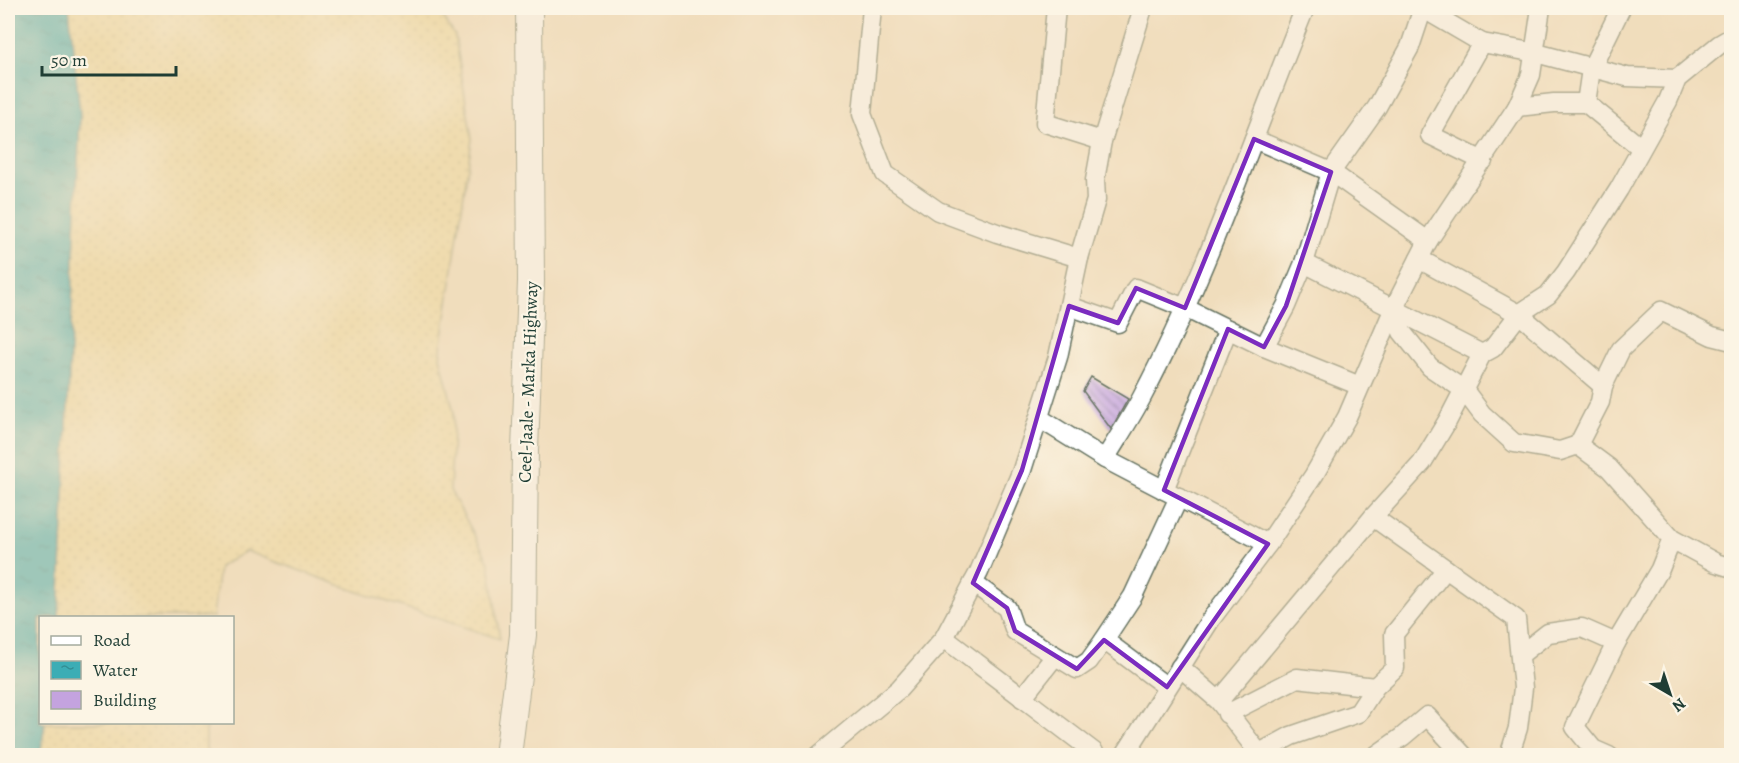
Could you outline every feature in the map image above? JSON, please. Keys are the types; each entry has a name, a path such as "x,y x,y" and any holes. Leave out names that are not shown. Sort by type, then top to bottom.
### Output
{"street":[{"name":"Ceel-Jaale - Marka Highway","path":"508,756 523,635 525,451 531,281 529,8"},
{"path":"872,8 862,114 885,174 938,211 997,233 1078,258"},
{"path":"1056,8 1045,123 1102,141"},
{"path":"818,756 898,688 944,638 973,583 1022,470 1058,357 1078,258 1096,200 1095,180 1102,141 1143,8"},
{"path":"1105,459 1142,398 1185,308 1237,186 1305,8"},
{"path":"1264,347 1286,306 1304,263 1331,172 1377,107 1410,47 1425,8 1482,44 1536,53 1627,77 1677,79"},
{"path":"1124,756 1211,619 1268,544 1314,475 1347,417 1394,308 1428,241 1517,107 1531,75 1541,8"},
{"path":"1586,103 1591,69 1621,8"},
{"path":"1223,707 1373,517 1422,463 1482,354 1493,348 1519,314 1548,295 1566,272 1619,189 1677,79 1731,37"},
{"path":"1482,44 1430,135 1483,160"},
{"path":"1517,107 1554,103 1586,103 1641,148"},
{"path":"1254,139 1331,172 1428,241"},
{"path":"1419,259 1519,314 1603,386"},
{"path":"1304,263 1482,354"},
{"path":"1069,306 1118,323 1136,288 1185,308 1264,347 1360,386"},
{"path":"1394,308 1402,332 1430,367 1464,390 1482,414 1514,442 1560,451 1578,446 1600,402 1603,386 1621,349 1661,310 1712,336 1731,342"},
{"path":"973,583 1007,608 1015,631 1077,669 1089,661 1133,596 1172,494 1227,329"},
{"path":"1039,418 1105,459 1268,544"},
{"path":"1578,446 1609,468 1672,539 1716,563 1731,568"},
{"path":"1373,517 1516,620 1523,688 1518,728 1509,756"},
{"path":"1609,756 1593,748 1575,727 1616,644 1660,569 1672,539"},
{"path":"1180,667 1223,707 1258,754 1291,736 1358,712 1375,687 1395,668 1394,634 1446,569"},
{"path":"1520,655 1548,633 1582,628 1616,644"},
{"path":"944,638 1094,752 1095,756"},
{"path":"1104,640 1167,687"},
{"path":"1022,698 1054,656"},
{"path":"1223,707 1297,678 1375,687"},
{"path":"1376,756 1427,716 1464,756"}],"highlighted area":[{"path":"1254,139 1331,172 1286,306 1264,347 1228,329 1164,490 1268,544 1167,687 1104,640 1077,669 1015,631 1007,608 973,583 1022,470 1069,306 1118,323 1136,288 1185,308"}],"sand":[{"path":"69,8 438,8 455,36 472,139 440,357 454,412 450,490 489,562 500,639 367,595 246,551 219,567 213,616 59,616 80,114"},
{"path":"45,724 206,724 208,755 40,756"}],"water":[{"path":"8,8 69,8 80,114 59,616 39,616 39,724 45,724 40,756 8,755"}],"building":[{"path":"1091,377 1128,399 1111,429 1083,391"}]}
